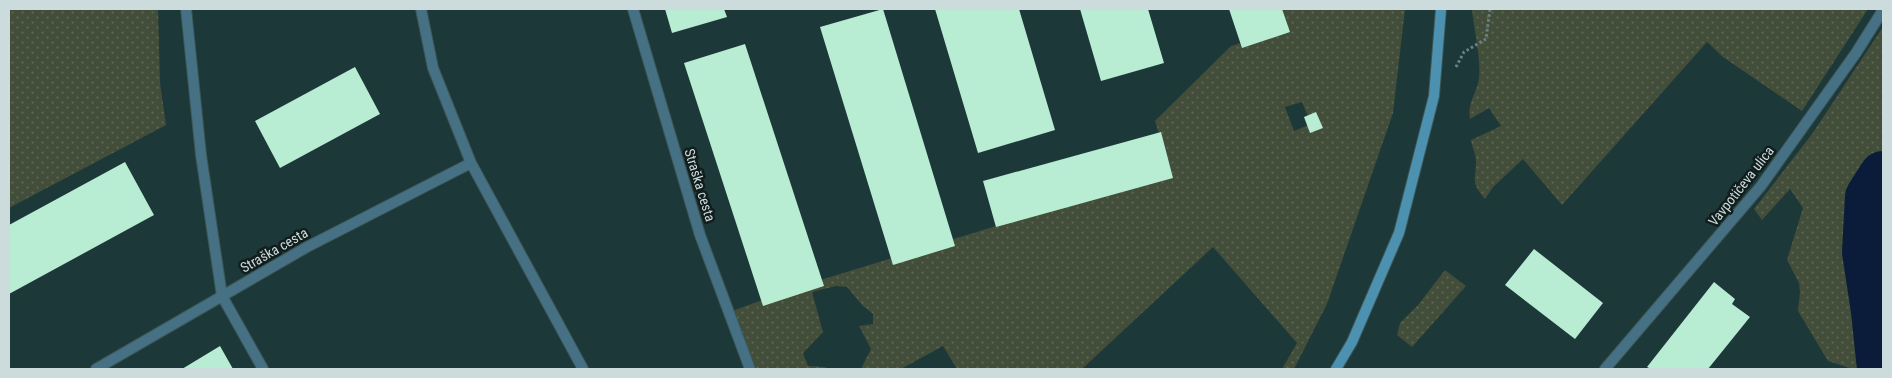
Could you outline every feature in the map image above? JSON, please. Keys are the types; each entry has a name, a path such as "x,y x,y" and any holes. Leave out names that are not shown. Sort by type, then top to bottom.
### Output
{"street":[{"path":"186,9 201,155 222,296 263,369"},
{"path":"421,9 433,68 471,163 583,369"},
{"name":"Straška cesta","path":"633,9 700,235 748,368"},
{"path":"1336,369 1352,342 1399,233 1434,96 1441,9"},
{"name":"Vavpotičeva ulica","path":"1605,369 1761,186 1856,53 1883,10"},
{"name":"Straška cesta","path":"96,369 307,247 471,163"}],"green space":[{"path":"9,9 158,9 160,83 166,125 9,208"},
{"path":"1277,9 1405,9 1393,113 1327,304 1294,369 1282,369 1297,343 1213,247 1082,369 957,369 943,346 901,369 861,369 871,349 859,326 873,324 873,314 862,305 847,287 836,286 812,292 823,332 803,353 808,366 825,367 828,369 756,369 729,312 811,283 1171,172 1155,121 1231,46 1284,30","holes":["1302,102 1311,124 1294,131 1285,107"]},
{"path":"1472,9 1868,9 1802,111 1723,57 1707,42 1562,205 1523,159 1493,187 1485,199 1477,188 1475,181 1476,158 1471,140 1501,126 1489,108 1470,119 1471,103 1479,78 1478,52"},
{"path":"1883,27 1883,159 1870,175 1854,216 1868,369 1853,369 1828,361 1798,311 1799,283 1787,260 1803,208 1790,189 1762,220 1754,209 1812,134"},
{"path":"1445,270 1466,286 1412,347 1397,335 1400,323 1418,305"}],"building":[{"path":"665,9 724,9 727,17 672,33"},
{"path":"883,9 955,246 893,265 820,27"},
{"path":"935,9 1019,9 1055,130 978,153"},
{"path":"1080,9 1148,9 1164,63 1101,81"},
{"path":"1229,9 1282,9 1290,32 1242,48"},
{"path":"745,44 824,286 763,306 684,63"},
{"path":"355,67 380,114 280,168 255,121"},
{"path":"1316,112 1323,128 1310,133 1304,117"},
{"path":"1161,132 1173,178 996,227 983,181"},
{"path":"125,162 154,215 9,294 9,225"},
{"path":"1534,249 1603,303 1575,339 1505,285"},
{"path":"1714,282 1735,299 1732,304 1750,317 1708,369 1651,369 1647,367"},
{"path":"220,346 233,369 182,369"}],"waterway":[{"path":"1881,369 1866,252 1869,197 1883,175"}]}
